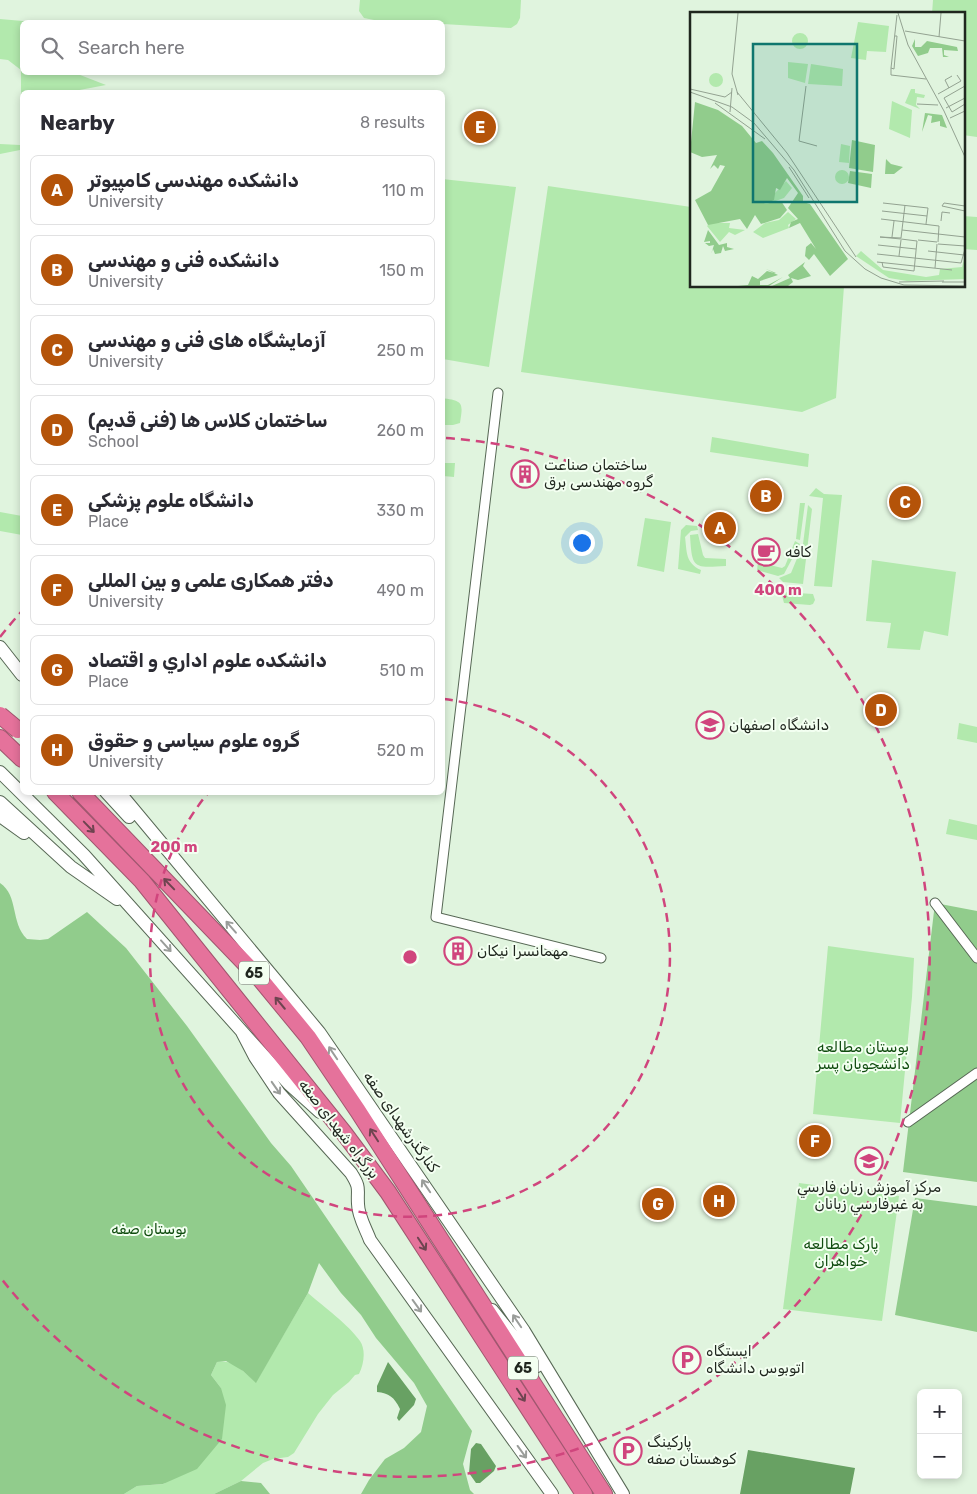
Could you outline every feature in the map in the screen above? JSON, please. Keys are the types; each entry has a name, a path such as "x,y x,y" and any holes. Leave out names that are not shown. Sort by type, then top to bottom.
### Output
{"highway":[{"path":"0,715 20,728"},
{"path":"2,738 20,758"},
{"name":"بزرگراه شهدای صفه","path":"58,795 142,882 344,1133 393,1200 584,1494"},
{"name":"بزرگراه شهدای صفه","path":"83,795 261,980 308,1037 358,1111 604,1494"}],"main road":[{"path":"0,647 20,672"},
{"path":"2,738 8,726 20,729"},
{"path":"0,772 20,792"},
{"path":"23,795 84,855 289,1084 344,1133"},
{"path":"109,795 201,893"},
{"name":"کنارگذرشهدای صفه","path":"121,795 201,893 319,1032 524,1331 623,1494"},
{"path":"0,802 71,867"},
{"path":"0,816 133,910"},
{"path":"242,1032 255,1057 279,1093 351,1173 359,1190 358,1204 370,1240 552,1494"},
{"path":"442,1242 570,1408"},
{"path":"578,1420 618,1494"}],"street":[{"path":"498,393 436,917 601,958"},
{"path":"935,903 977,958"},
{"path":"908,1122 977,1073"}],"green space":[{"path":"360,0 521,0 520,18 517,24 511,28 445,24 445,20 374,20 364,18 359,11"},
{"path":"933,0 977,0 977,137 964,135 964,12 932,12"},
{"path":"0,19 20,21 20,69 8,60 0,59"},
{"path":"21,75 80,75 106,85 80,90 21,90"},
{"path":"0,144 20,145 20,150 0,154"},
{"path":"445,179 516,187 489,367 445,359"},
{"path":"548,186 690,207 690,288 844,288 836,398 802,412 521,372"},
{"path":"964,216 977,217 977,250 964,249"},
{"path":"445,398 455,400 461,407 460,423 445,425"},
{"path":"712,437 809,454 808,467 710,452"},
{"path":"445,463 455,463 454,477 445,476"},
{"path":"816,488 824,494 842,495 832,587 814,586 823,498 809,496"},
{"path":"800,503 805,503 800,540 796,539"},
{"path":"808,505 812,509 803,584 783,582 779,578 791,573 803,544"},
{"path":"0,512 20,516 20,535 0,531"},
{"path":"645,518 671,522 664,572 637,566"},
{"path":"686,525 697,526 698,530 691,531 685,537 689,560 701,570 700,574 678,569 681,530"},
{"path":"698,534 705,558 726,559 726,566 707,567 696,564 692,554 690,535"},
{"path":"795,541 800,544 784,574 778,576 757,570 758,562 782,568 785,566"},
{"path":"872,560 956,572 948,636 924,631 920,650 887,648 891,623 866,621"},
{"path":"781,592 813,594 815,600 810,605 784,603"},
{"path":"959,723 977,727 977,743 957,739"},
{"path":"949,819 977,825 977,840 946,834"},
{"name":"بوستان صفه","path":"0,883 10,895 18,925 27,939 48,939 87,912 126,948 187,1026 271,1143 291,1166 472,1431 463,1464 470,1490 474,1494 361,1494 385,1459 404,1448 421,1432 427,1406 414,1383 376,1338 361,1315 341,1293 319,1263 308,1293 256,1383 243,1371 226,1361 217,1362 211,1375 221,1388 226,1405 222,1439 197,1469 163,1484 137,1486 124,1494 0,1494"},
{"path":"935,903 977,911 977,1182 903,1172"},
{"name":"بوستان مطالعه دانشجویان پسر","path":"828,946 914,958 900,1123 813,1114"},
{"name":"پارک مطالعه خواهران","path":"799,1183 899,1196 882,1321 783,1309"},
{"path":"915,1198 977,1206 977,1332 895,1315"},
{"path":"308,1293 343,1322 355,1335 362,1345 364,1357 359,1374 355,1375 333,1395 318,1414 294,1453 288,1457 273,1459 263,1463 241,1481 214,1494 124,1494 137,1486 164,1484 221,1388 211,1375 217,1362 233,1364 256,1382"},
{"path":"241,1481 261,1483 270,1494 214,1494"}],"shaded area":[{"path":"388,1362 416,1399 414,1405 399,1421 397,1418 400,1409 396,1401 385,1393 377,1392 377,1386"},
{"path":"476,1443 481,1444 496,1466 494,1471 480,1483 476,1483 469,1473 471,1449"},
{"path":"748,1450 855,1468 850,1494 740,1494"}],"place":[{"name":"دانشگاه علوم پزشکی","path":"480,127"},
{"name":"ساختمان صناعت گروه مهندسی برق","path":"525,474"},
{"name":"دانشکده فنی و مهندسی","path":"766,496"},
{"name":"آزمایشگاه های فنی و مهندسی","path":"905,502"},
{"name":"دانشکده مهندسی کامپیوتر","path":"720,528"},
{"name":"کافه","path":"766,552"},
{"name":"ساختمان کلاس ها (فنی قدیم)","path":"881,710"},
{"name":"دانشگاه اصفهان","path":"710,725"},
{"name":"مهمانسرا نیکان","path":"458,951"},
{"name":"دفتر همکاری علمی و بین المللی","path":"815,1141"},
{"name":"مرکز آموزش زبان فارسي به غيرفارسي زبانان","path":"869,1161"},
{"name":"گروه علوم سیاسی و حقوق","path":"719,1201"},
{"name":"دانشکده علوم اداري و اقتصاد","path":"658,1204"},
{"name":"ایستگاه اتوبوس دانشگاه","path":"687,1360"},
{"name":"پارکینگ کوهستان صفه","path":"628,1451"}]}
